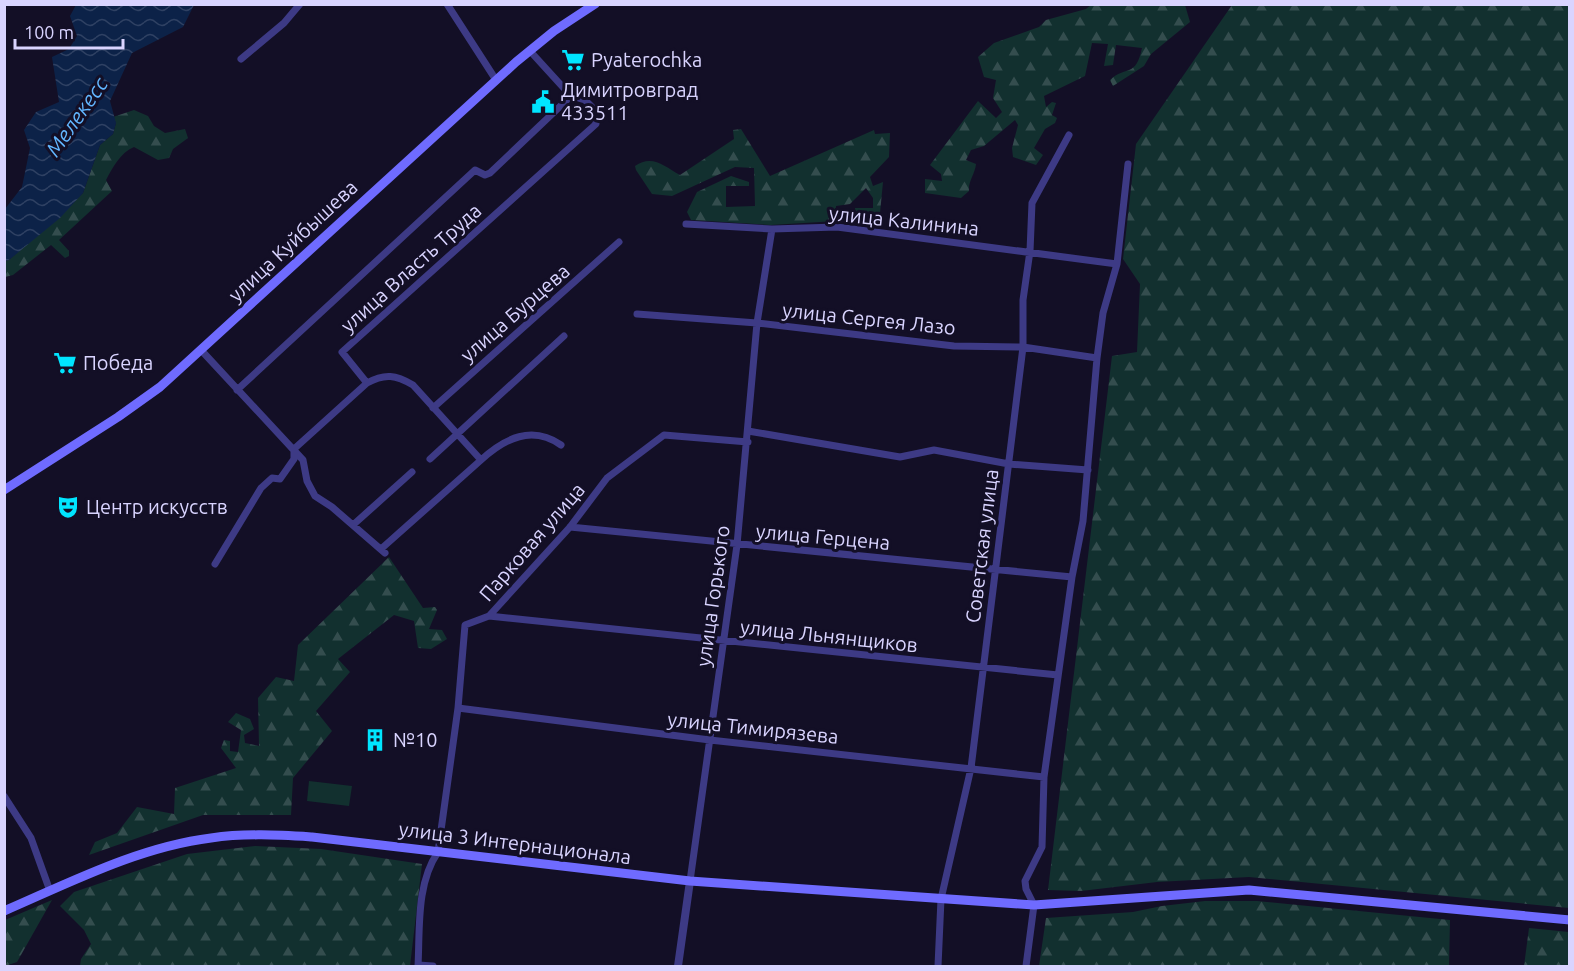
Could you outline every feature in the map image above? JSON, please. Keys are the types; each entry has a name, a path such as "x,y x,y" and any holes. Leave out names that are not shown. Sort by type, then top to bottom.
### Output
{"main road":[{"name":"улица Куйбышева","path":"4,490 118,417 160,387 530,51 595,4"},
{"name":"улица 3 Интернационала","path":"4,911 134,857 211,838 260,834 312,837 690,881 941,899 1034,905 1248,890 1569,920"}],"street":[{"path":"241,59 284,23 300,4"},
{"path":"447,4 496,81"},
{"path":"530,51 571,96"},
{"name":"улица Власть Труда","path":"237,390 475,170 485,175 490,173 571,96 585,100 594,110 596,124 342,352 368,383"},
{"name":"Советская улица","path":"938,966 941,899 971,768 984,669 1023,347 1023,300 1030,251 1032,203 1069,135"},
{"path":"1026,966 1034,905 1026,889 1025,881 1042,847 1044,777 1072,577 1083,521 1103,313 1117,264 1128,164"},
{"name":"улица Калинина","path":"686,224 772,229 837,227 933,242 1030,251 1117,264"},
{"name":"улица Горького","path":"678,966 737,545 757,323 772,229"},
{"name":"улица Бурцева","path":"433,408 619,242"},
{"name":"улица Сергея Лазо","path":"637,314 757,323 954,346 1023,347 1097,358"},
{"path":"430,459 564,336"},
{"path":"201,350 303,460 307,481 315,496 383,551 502,443 525,434 549,437 561,445"},
{"path":"215,564 261,488 272,478 280,479 294,459 294,449 368,383 386,375 400,377 413,385 481,460"},
{"path":"748,431 900,457 934,450 1009,464 1088,470"},
{"name":"Парковая улица","path":"418,966 420,913 427,867 438,852 458,708 465,625 489,616 570,527 607,478 663,435 748,442"},
{"path":"353,525 412,472"},
{"name":"улица Герцена","path":"570,527 1072,577"},
{"name":"улица Льнянщиков","path":"489,616 1058,675"},
{"name":"улица Тимирязева","path":"458,708 710,740 1044,777"},
{"path":"4,796 31,838 50,891"},
{"path":"418,966 433,966"}],"green space":[{"path":"1091,5 1185,5 1190,22 1151,54 1144,66 1113,86 1110,80 1137,64 1142,48 1116,45 1113,65 1104,66 1108,44 1092,43 1085,76 1044,96 1046,107 1052,102 1056,103 1052,115 1057,118 1055,123 1045,129 1034,148 1043,155 1036,165 1013,157 1012,148 1018,125 1015,120 984,146 971,150 966,160 976,164 969,191 961,198 925,193 925,179 942,181 941,174 930,165 978,101 996,118 1002,112 993,98 996,80 984,77 978,57 994,43 1039,27 1046,20 1086,9"},
{"path":"1232,5 1569,5 1569,908 1249,877 1157,882 1081,891 1048,890 1112,356 1137,352 1140,284 1123,259 1136,144"},
{"path":"134,110 148,116 154,126 165,133 185,129 188,138 173,149 169,158 158,160 134,147 125,153 117,161 106,180 112,191 59,240 69,251 69,256 65,258 51,245 13,275 5,277 5,261 9,260 83,193 100,145 113,134 116,123 113,117"},
{"path":"741,129 770,176 874,130 875,134 890,133 889,157 870,177 873,186 883,182 880,213 874,223 856,220 855,208 873,208 873,198 866,188 850,204 836,206 836,221 771,225 691,220 687,212 697,192 731,176 749,182 749,186 726,186 726,207 755,206 754,168 735,167 672,196 652,194 636,170 635,166 652,161 680,175 734,139 733,130"},
{"path":"389,557 423,608 435,607 437,610 429,629 442,630 447,639 431,649 418,648 414,621 394,615 338,659 350,672 316,711 332,731 293,778 291,815 203,815 89,855 95,842 117,833 137,807 174,814 175,788 236,768 221,748 224,740 230,741 230,751 238,752 241,730 228,722 236,713 250,719 254,729 244,735 245,743 259,746 258,698 276,677 294,681 298,645"},
{"path":"309,781 352,786 349,806 307,801"},
{"path":"255,846 321,849 422,864 410,966 80,966 81,959 91,944 84,930 60,906 74,892 187,854"},
{"path":"52,900 17,962 5,966 5,920"},
{"path":"1205,901 1257,901 1450,920 1449,966 1039,966 1046,918 1133,912"},
{"path":"1529,928 1569,932 1569,966 1524,966"}],"water":[{"name":"Мелекесс","path":"76,5 194,5 183,27 132,53 110,101 116,123 113,134 100,145 83,193 60,218 5,261 5,209 22,187 30,148 24,130 36,112 59,102 52,57 69,49 77,36 70,16"}],"place":[{"name":"Pyaterochka","path":"573,60"},
{"name":"Димитровград 433511","path":"543,102"},
{"name":"Победа","path":"65,363"},
{"name":"Центр искусств","path":"68,507"},
{"name":"№10","path":"375,740"}]}
